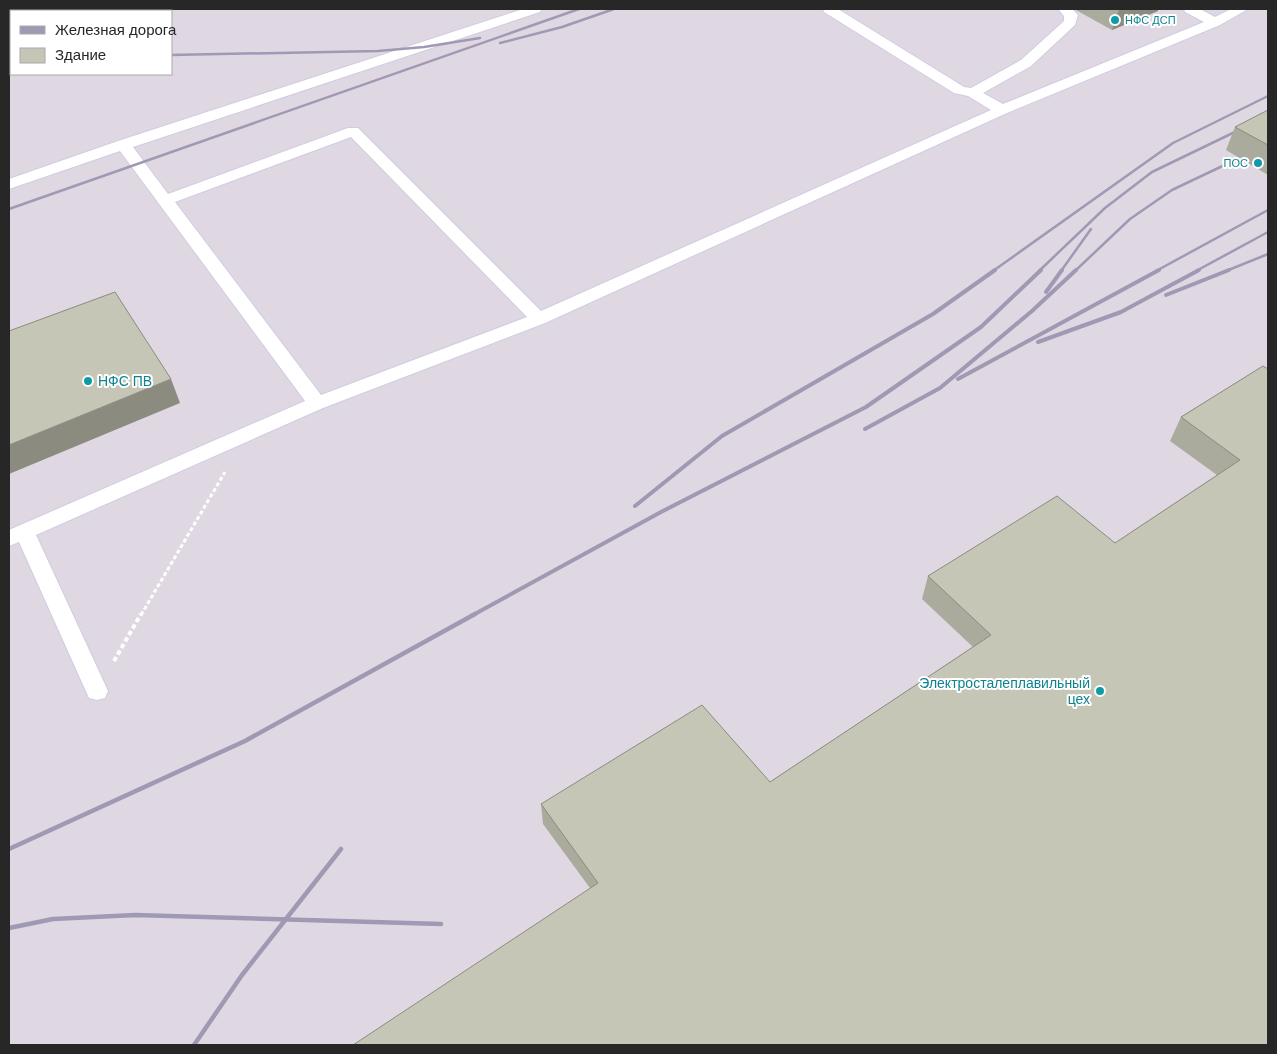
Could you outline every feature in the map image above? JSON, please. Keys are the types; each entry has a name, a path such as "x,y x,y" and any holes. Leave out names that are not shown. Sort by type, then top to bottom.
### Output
{"lane":[{"path":"9,184 123,144 424,47 535,9"},
{"path":"829,9 959,90 973,93 1002,110"},
{"path":"973,93 1026,63 1070,22 1071,15 1064,9"},
{"path":"1190,9 1215,22"},
{"path":"97,691 17,534 317,403 539,320 1002,110 1215,22 1241,9"},
{"path":"166,200 353,131 539,320"},
{"path":"123,144 317,403"}],"path":[{"path":"97,691 225,471"}],"shaded area":[{"path":"9,9 1268,9 1268,1045 9,1045"}],"building":[{"path":"1268,110 1268,145 1235,127"},
{"name":"НФС ПВ","path":"115,292 171,379 9,445 9,331"},
{"name":"Электросталеплавильный цех","path":"1263,366 1268,369 1268,1045 353,1045 598,883 541,804 702,705 770,782 991,635 928,576 1057,496 1115,543 1240,460 1181,417"}],"railway":[{"path":"9,209 579,9"},
{"path":"500,43 562,27 614,9"},
{"path":"172,55 378,51 424,47 480,38"},
{"path":"993,271 1173,143 1268,96"},
{"path":"1039,271 1105,208 1152,172 1268,116"},
{"path":"1075,271 1130,219 1172,190 1233,161"},
{"path":"1156,271 1268,210"},
{"path":"1061,271 1091,229"},
{"path":"1196,271 1268,232"},
{"path":"1226,271 1268,254"},
{"path":"635,506 722,436 933,314 995,270"},
{"path":"473,615 661,512 866,407 981,327 1041,270"},
{"path":"1046,292 1062,270"},
{"path":"865,429 940,388 1032,311 1076,270"},
{"path":"958,379 1159,270"},
{"path":"1038,342 1121,312 1199,270"},
{"path":"1166,295 1229,270"},
{"path":"9,849 245,741 475,614"},
{"path":"286,919 341,849"},
{"path":"9,928 53,919 135,915 286,919"},
{"path":"194,1045 242,975 286,919"},
{"path":"286,919 441,924"}],"place":[{"name":"НФС ДСП","path":"1115,20"},
{"name":"ПОС","path":"1258,163"},
{"name":"НФС ПВ","path":"88,381"},
{"name":"Электросталеплавильный цех","path":"1100,691"}]}
